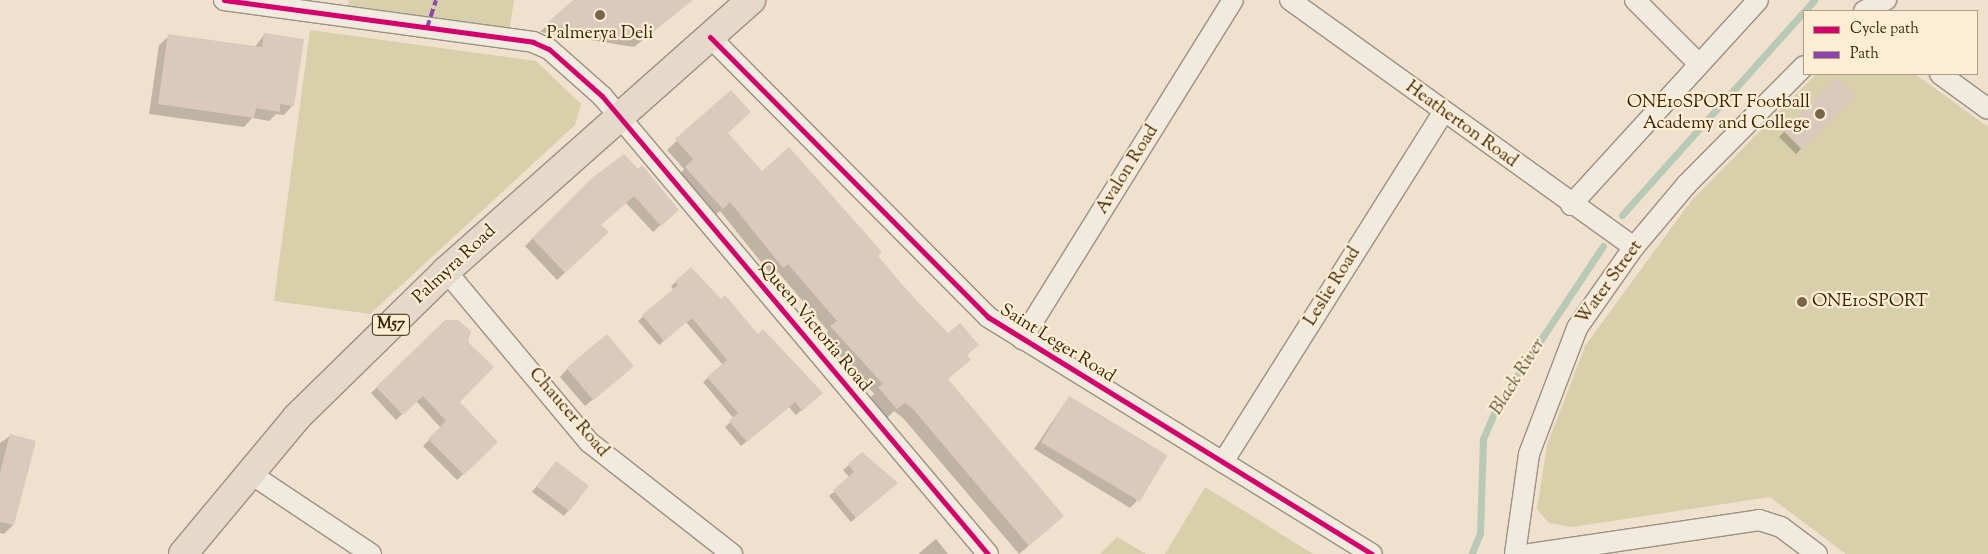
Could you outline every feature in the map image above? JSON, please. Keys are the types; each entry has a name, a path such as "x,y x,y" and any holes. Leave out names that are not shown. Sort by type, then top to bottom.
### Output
{"main road":[{"name":"Palmyra Road","path":"183,554 248,472 297,417 446,271 751,0"}],"street":[{"name":"Queen Victoria Road","path":"224,0 533,42 577,72 620,117 988,554"},
{"name":"Avalon Road","path":"1022,339 1234,0"},
{"name":"Heatherton Road","path":"1290,0 1571,205 1634,247"},
{"path":"1635,0 1697,62"},
{"path":"1571,205 1661,110 1697,62 1758,0"},
{"path":"1866,10 1886,0"},
{"name":"Saint Leger Road","path":"710,37 972,305 1022,339 1372,554"},
{"name":"Water Street","path":"1515,554 1529,454 1542,414 1576,328 1634,247 1687,184 1803,67"},
{"path":"1941,75 1988,109"},
{"name":"Leslie Road","path":"1223,462 1443,113"},
{"name":"Chaucer Road","path":"446,271 589,442 732,554"},
{"path":"248,472 371,554"},
{"path":"1530,554 1608,539 1759,520 1781,527 1817,554"}],"shaded area":[{"path":"349,0 514,0 508,39 346,17"},
{"path":"310,30 536,61 581,104 575,125 370,314 274,301"},
{"name":"ONE10SPORT","path":"1815,75 1916,75 1988,127 1988,554 1846,554 1770,497 1572,527 1549,523 1537,509 1547,445 1585,346 1691,201"},
{"path":"1205,487 1249,514 1313,554 1165,554"},
{"path":"1117,537 1146,554 1100,554"}],"building":[{"name":"Palmerya Deli","path":"573,0 693,0 643,40 545,25"},
{"path":"264,33 304,39 294,106 280,104 280,112 256,108 254,118 158,104 168,34 262,47"},
{"name":"ONE10SPORT Football Academy and College","path":"1837,77 1856,96 1802,150 1783,131"},
{"path":"731,90 751,112 728,133 762,171 789,147 882,252 878,256 913,297 948,333 960,323 979,345 967,355 971,360 948,379 1064,516 1029,546 912,408 905,403 897,409 878,387 883,384 830,326 837,321 788,264 783,268 730,202 723,209 685,167 693,159 675,139"},
{"path":"624,154 638,169 642,165 679,210 661,226 634,196 601,225 609,232 565,273 532,238 592,178"},
{"path":"691,267 721,299 725,295 758,334 763,329 823,393 802,411 795,402 747,442 729,421 738,413 707,377 727,360 692,318 664,341 642,315 678,285 675,281"},
{"path":"445,320 458,320 471,331 468,342 494,367 460,402 498,442 464,475 428,439 446,421 423,396 403,415 376,387"},
{"path":"607,334 634,366 593,400 566,368"},
{"path":"1069,396 1168,455 1140,502 1041,442"},
{"path":"10,434 36,441 14,525 0,522 0,473"},
{"path":"862,452 898,483 856,518 833,490 854,472 848,464"},
{"path":"556,461 589,486 569,511 537,487"}],"waterway":[{"name":"Black River","path":"1805,10 1814,0"},
{"name":"Black River","path":"1622,215 1803,12"},
{"name":"Black River","path":"1472,553 1480,533 1483,439 1497,406 1603,246"}],"marked path":[{"path":"427,28 436,0"}],"cycle path":[{"path":"224,0 533,42 549,49 602,96 988,554"},
{"path":"710,37 988,317 1372,554"}],"place":[{"name":"Palmerya Deli","path":"600,15"},
{"name":"ONE10SPORT Football Academy and College","path":"1820,114"},
{"name":"ONE10SPORT","path":"1802,302"}]}
